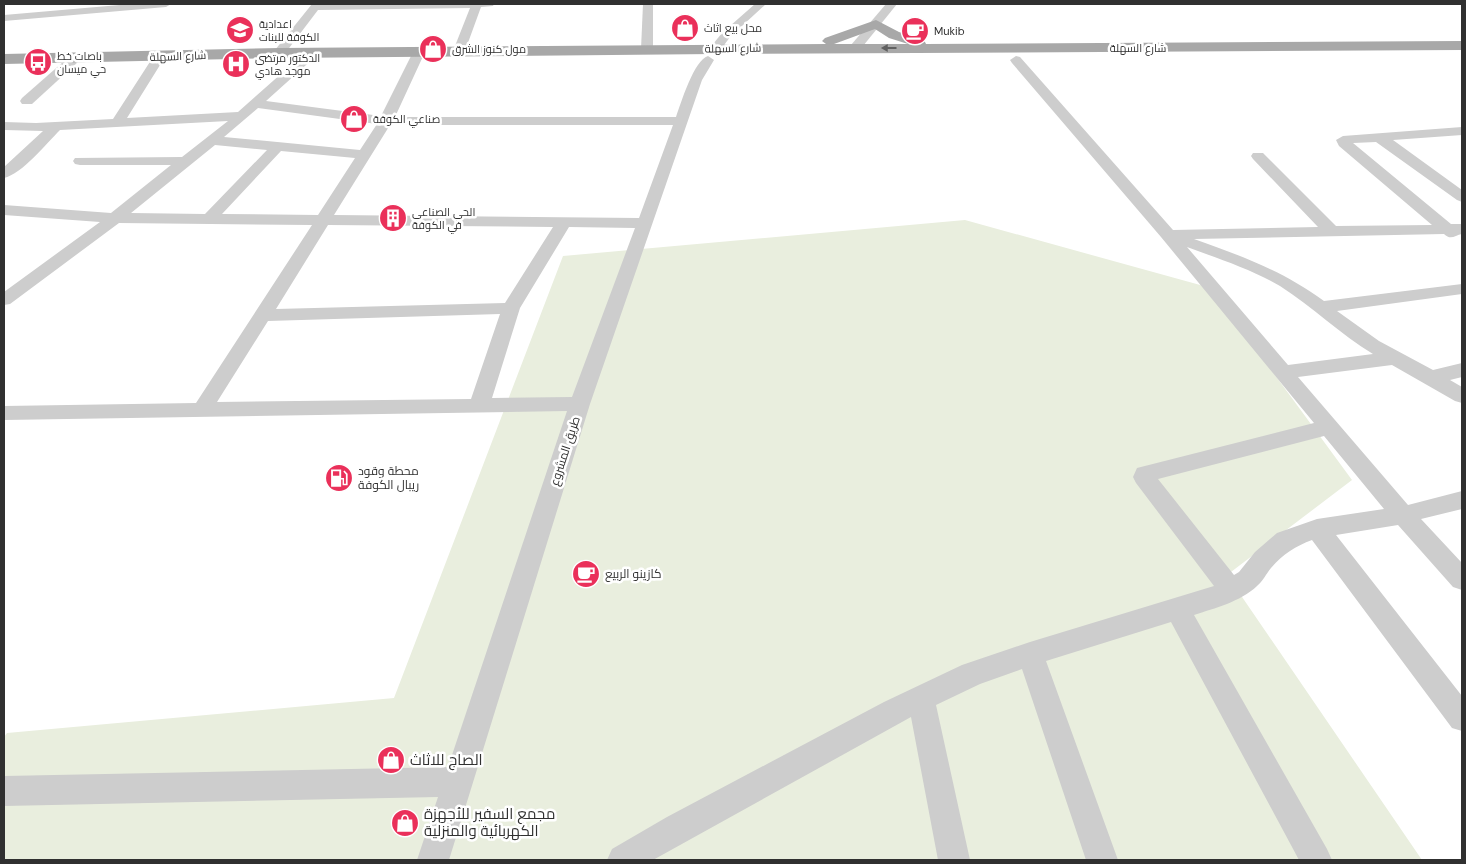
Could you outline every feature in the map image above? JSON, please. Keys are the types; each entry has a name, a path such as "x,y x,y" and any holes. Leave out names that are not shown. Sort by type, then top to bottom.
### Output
{"main road":[{"path":"801,48 836,39 876,24 894,35 947,48"},
{"name":"شارع السهلة","path":"711,54 801,48 1462,46"},
{"name":"شارع السهلة","path":"4,59 279,53 647,50 711,54 1016,60 1462,56"}],"street":[{"path":"4,18 166,4"},
{"path":"459,51 478,4"},
{"path":"279,53 316,5 489,4"},
{"path":"647,50 648,4"},
{"name":"طريق المشروع","path":"433,860 580,404 696,80 711,54 726,35 762,4"},
{"path":"856,48 892,4"},
{"path":"202,410 386,121 419,52"},
{"path":"5,298 115,218 242,116 312,53"},
{"path":"118,122 159,57"},
{"path":"27,101 76,58"},
{"path":"1016,60 1167,234 1403,515 1462,580"},
{"path":"255,104 386,121 682,121"},
{"path":"5,128 242,116"},
{"path":"4,174 56,126"},
{"path":"1462,131 1343,140 1344,143 1455,229 1462,241"},
{"path":"1379,137 1462,197"},
{"path":"212,140 365,155"},
{"path":"209,219 278,147"},
{"path":"1258,156 1332,232"},
{"path":"80,161 186,161"},
{"path":"4,210 115,218 645,223"},
{"path":"480,406 511,308 564,222"},
{"path":"1167,234 1455,229"},
{"path":"1167,234 1274,276 1307,296 1393,358 1433,377 1462,396"},
{"path":"1322,307 1462,289"},
{"path":"263,315 511,308"},
{"path":"1282,372 1393,358"},
{"path":"1433,377 1462,370"},
{"path":"4,413 580,404"},
{"path":"1231,590 1144,477 1145,474 1329,427"},
{"path":"623,860 678,828 921,698 972,674 1030,654 1220,596 1248,579 1264,559 1285,540 1317,528 1403,515 1462,500"},
{"path":"1317,528 1462,718"},
{"path":"1177,609 1316,860"},
{"path":"1030,654 1102,860"},
{"path":"921,698 954,860"},
{"path":"4,791 459,782"}],"green space":[{"path":"965,220 1211,288 1352,480 1227,575 1422,860 4,860 4,737 7,733 394,698 563,256"}],"place":[{"name":"محل بيع اثاث","path":"685,28"},
{"name":"اعدادية الكوفة للبنات","path":"240,30"},
{"name":"Mukib","path":"915,31"},
{"name":"مول كنوز الشرق","path":"433,49"},
{"name":"باصات خط حي ميسان","path":"38,62"},
{"name":"الدكتور مرتضى موجد هادي","path":"236,64"},
{"name":"صناعي الكوفة","path":"354,119"},
{"name":"الحي الصناعي في الكوفة","path":"393,218"},
{"name":"محطة وقود ريبال الكوفة","path":"339,478"},
{"name":"كازينو الربيع","path":"586,574"},
{"name":"الصاج للاثاث","path":"391,760"},
{"name":"مجمع السفير للأجهزة الكهربائية والمنزلية","path":"405,823"}]}
